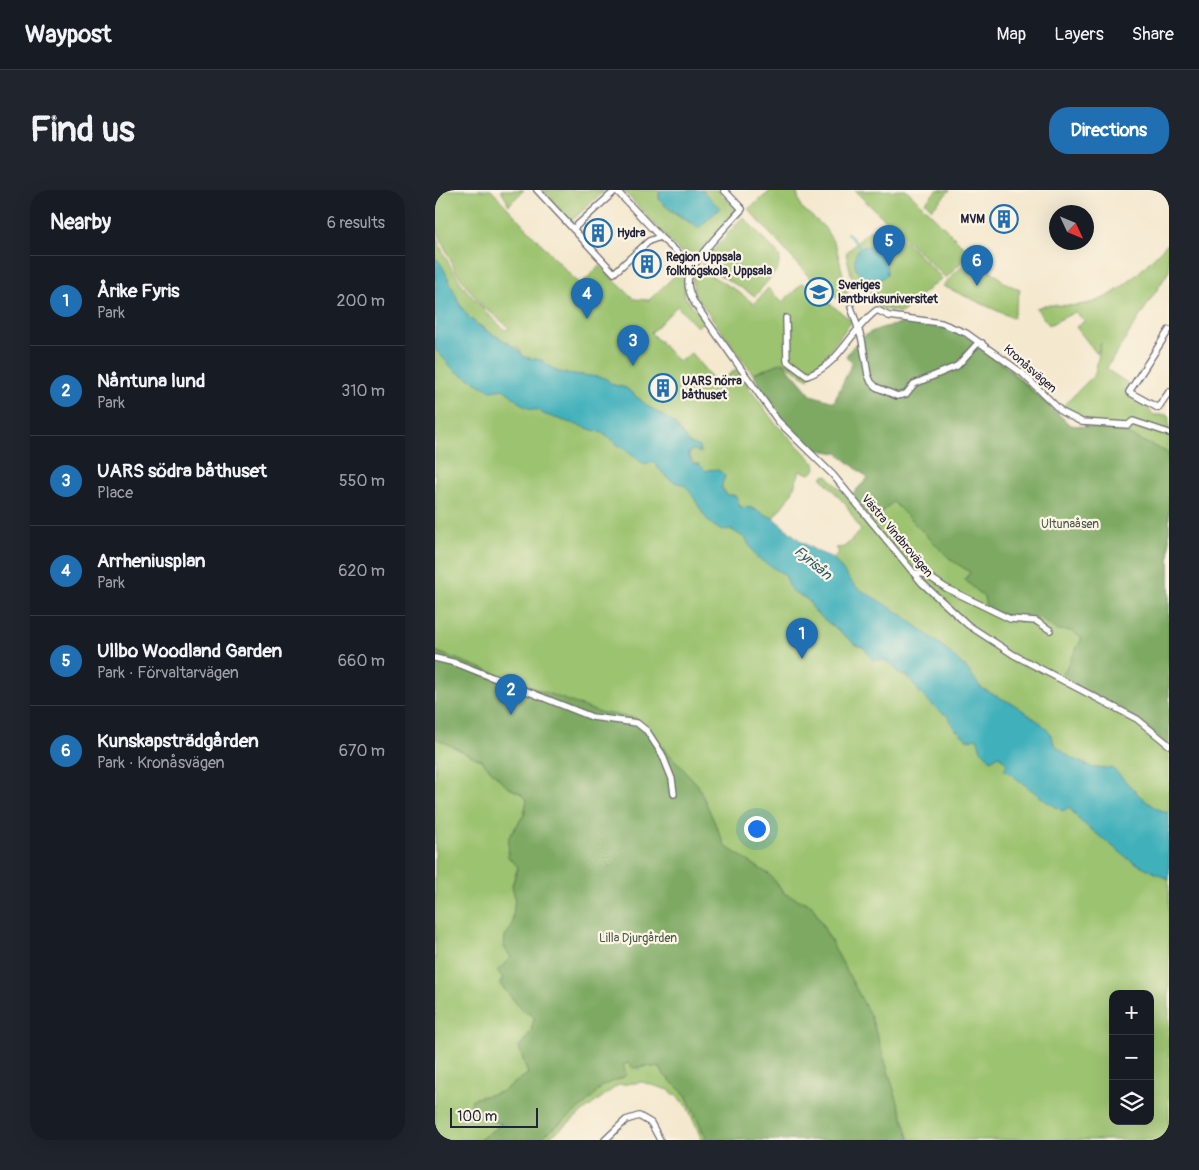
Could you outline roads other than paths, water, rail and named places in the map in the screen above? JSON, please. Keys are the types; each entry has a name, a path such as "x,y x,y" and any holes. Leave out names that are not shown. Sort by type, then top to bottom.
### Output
{"street":[{"path":"537,190 614,273 649,241 660,237"},
{"path":"573,229 616,190 660,237 693,266 742,209 724,190"},
{"name":"Västra Vindbrovägen","path":"693,266 688,281 691,296 735,363 778,421 833,475 914,573 968,625 1014,654 1137,719 1169,745"},
{"path":"851,307 871,382 876,387 897,396 906,394 914,384 957,366 977,344 982,343"},
{"name":"Kronåsvägen","path":"858,330 867,317 877,310 897,317 941,323 967,333 1022,372 1062,412 1083,422 1128,425 1130,419 1169,433"},
{"path":"786,318 787,361 807,376 833,360 858,330"},
{"path":"1169,330 1129,392 1158,408 1169,392"},
{"path":"914,573 925,574 946,588 1010,619 1036,621 1050,630"},
{"path":"435,658 455,663 592,717 637,723 647,731 662,754 672,779 674,794"},
{"path":"605,1140 627,1120 637,1116 648,1119 660,1140"}],"water":[{"path":"660,190 702,190 720,208 699,228 661,201 659,198"},
{"path":"871,246 882,250 886,255 887,274 881,279 874,281 867,280 861,276 855,263 860,247"},
{"name":"Fyrisån","path":"435,257 444,270 459,303 475,323 512,346 524,357 541,360 558,372 606,378 611,384 626,388 649,407 673,422 690,444 698,446 701,453 692,449 688,453 692,463 699,464 706,471 717,470 723,474 725,476 721,488 727,495 736,496 740,507 751,508 773,518 802,542 818,552 833,558 856,587 901,614 946,649 968,670 981,688 1015,705 1042,724 1050,733 1055,745 1071,758 1094,768 1112,768 1146,801 1169,813 1169,880 1130,860 1079,820 1069,807 1063,811 1046,801 1004,769 1007,764 999,755 991,760 981,750 977,738 968,740 953,727 949,717 926,699 908,676 898,674 889,662 873,660 863,647 858,646 816,613 808,600 791,590 785,575 757,558 745,538 730,529 715,527 704,515 685,486 668,478 654,463 644,464 602,433 543,414 539,410 528,408 503,389 491,391 454,370 435,349"}],"waterway":[{"path":"847,233 860,247"}],"place":[{"name":"MVM","path":"1004,219"},
{"name":"Hydra","path":"598,233"},
{"name":"Region Uppsala folkhögskola, Uppsala","path":"647,264"},
{"name":"Ullbo Woodland Garden","path":"889,266"},
{"name":"Kunskapsträdgården","path":"977,286"},
{"name":"Sveriges lantbruksuniversitet","path":"819,292"},
{"name":"Arrheniusplan","path":"587,319"},
{"name":"UARS södra båthuset","path":"633,366"},
{"name":"UARS nörra båthuset","path":"663,388"},
{"name":"Årike Fyris","path":"802,659"},
{"name":"Nåntuna lund","path":"511,715"}],"park label":[{"name":"Ultunaåsen","path":"1070,524"},
{"name":"Lilla Djurgården","path":"638,938"}]}
